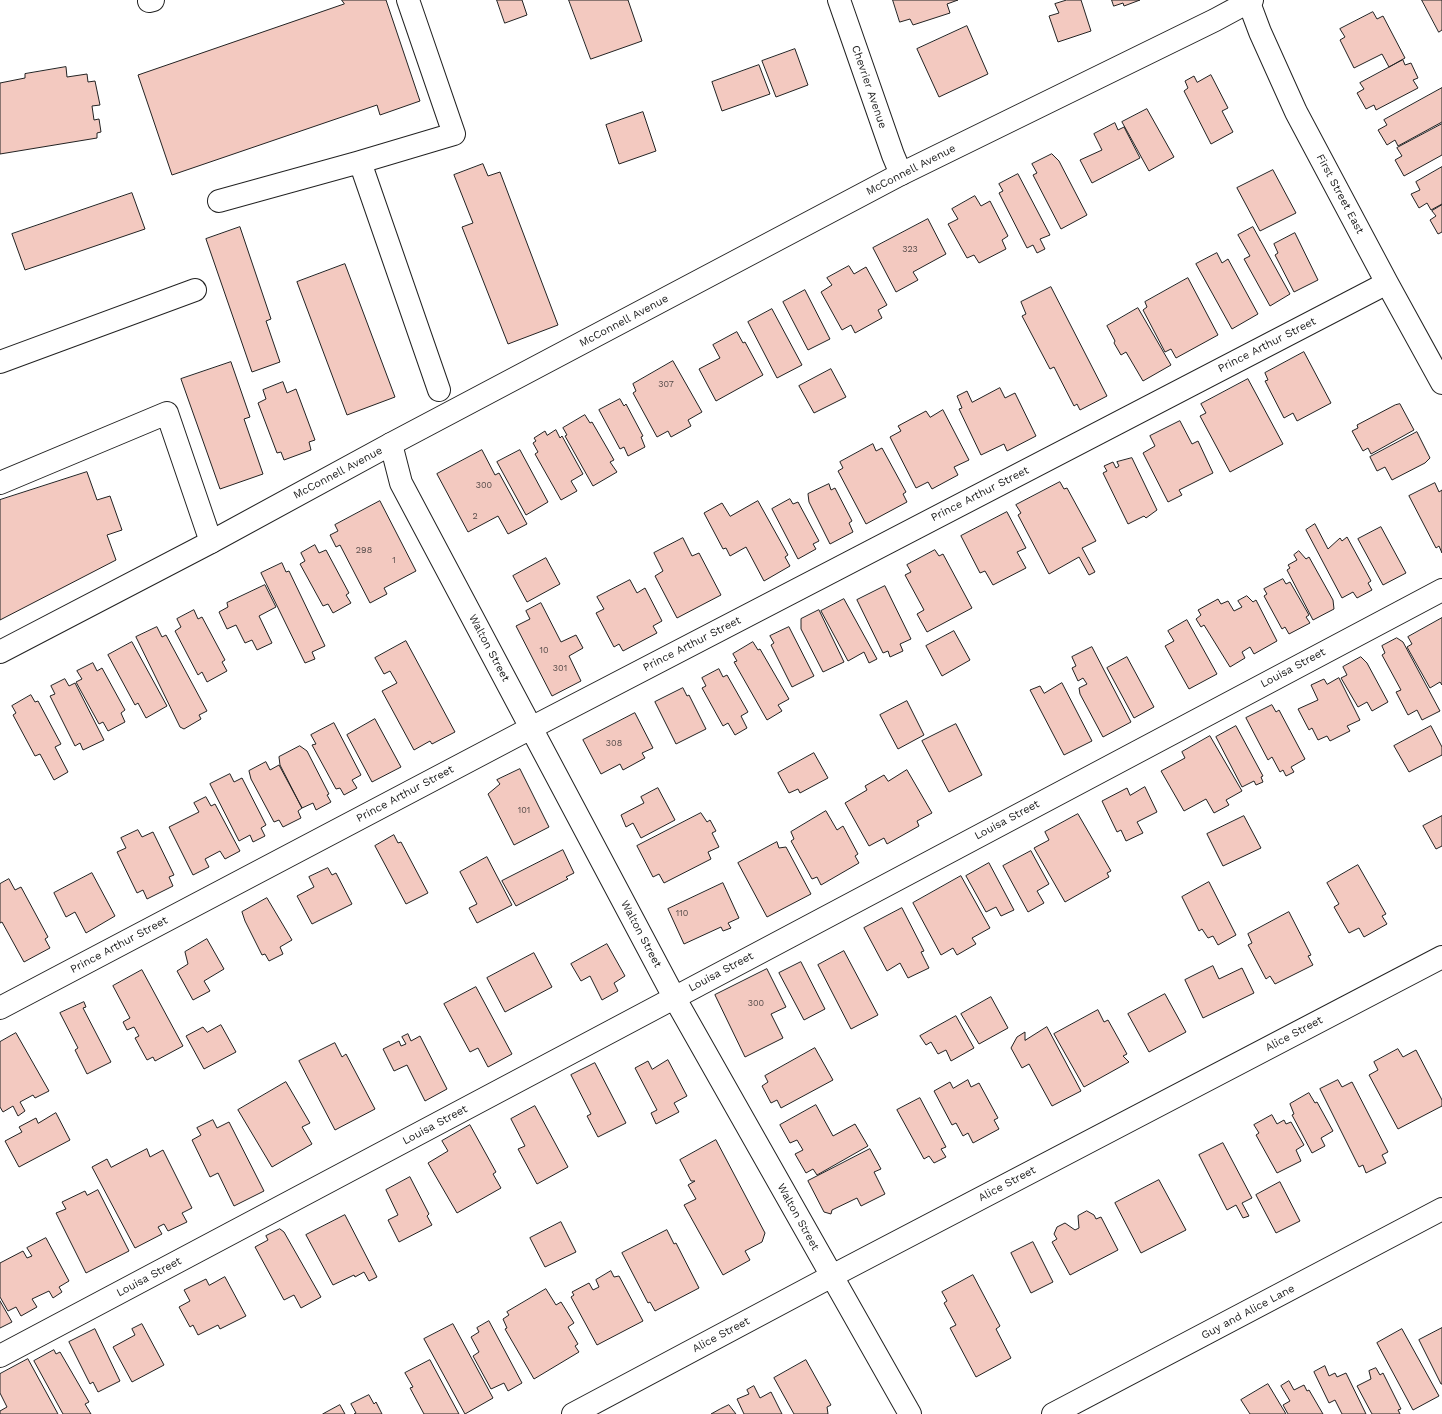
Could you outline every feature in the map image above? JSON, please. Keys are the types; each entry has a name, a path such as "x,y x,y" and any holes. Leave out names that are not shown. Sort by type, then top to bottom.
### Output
{"street":[{"path":"219,201 454,134 408,0"},
{"name":"Chevrier Avenue","path":"839,0 901,174"},
{"name":"McConnell Avenue","path":"0,652 211,542 391,444 901,174 1250,1"},
{"name":"First Street East","path":"1250,1 1260,32 1296,112 1442,383"},
{"path":"360,162 439,390"},
{"name":"Prince Arthur Street","path":"0,1008 531,728 1387,283"},
{"path":"0,362 195,290"},
{"path":"0,483 167,413 211,542"},
{"name":"Walton Street","path":"391,444 401,483 674,997 910,1414"},
{"name":"Louisa Street","path":"0,1356 1442,590"},
{"name":"Alice Street","path":"573,1414 832,1276 1442,957"},
{"name":"Guy and Alice Lane","path":"1053,1414 1442,1209"}],"building":[{"path":"342,0 386,0 420,101 380,115 377,105 172,175 138,75 344,4"},
{"path":"497,0 522,0 527,15 505,23"},
{"path":"569,0 628,0 642,41 591,59"},
{"path":"893,0 958,0 947,4 950,13 913,25 910,19 900,22"},
{"path":"1067,0 1081,0 1091,31 1058,42 1049,16 1059,13 1055,4"},
{"path":"1112,0 1140,0 1124,6 1123,3 1114,6"},
{"path":"1422,0 1442,0 1442,30 1439,32"},
{"path":"1373,12 1377,19 1383,16 1405,58 1389,67 1382,54 1354,68 1340,40 1345,37 1340,29"},
{"path":"967,26 988,74 939,97 917,49"},
{"path":"795,49 808,85 776,97 762,61"},
{"path":"1403,60 1405,65 1411,63 1418,78 1413,80 1418,88 1376,110 1374,105 1366,109 1357,93 1364,89 1360,83"},
{"path":"759,65 770,94 722,111 712,82"},
{"path":"66,67 67,77 87,74 88,82 95,81 100,105 92,106 94,120 99,119 101,132 97,133 97,138 0,154 0,83 25,78 25,74"},
{"path":"1211,75 1228,108 1222,111 1233,132 1211,144 1184,91 1188,88 1185,81 1194,76 1197,82"},
{"path":"1442,88 1442,122 1398,146 1395,140 1387,145 1378,130 1387,125 1384,120"},
{"path":"1147,109 1174,157 1149,171 1122,122"},
{"path":"643,112 656,151 619,164 606,125"},
{"path":"1115,123 1118,130 1124,127 1140,158 1092,183 1080,160 1102,150 1094,134"},
{"path":"1442,124 1442,155 1404,176 1395,160 1402,156 1397,148"},
{"path":"1052,154 1059,161 1087,215 1061,229 1033,175 1037,173 1032,164"},
{"path":"483,164 488,176 500,172 558,325 508,344 462,227 473,223 454,175"},
{"path":"1442,167 1442,204 1431,210 1427,203 1419,208 1411,194 1420,190 1416,182"},
{"path":"1273,170 1296,213 1260,231 1237,188"},
{"path":"1018,174 1050,235 1040,239 1045,249 1037,253 1033,245 1027,248 999,193 1003,191 999,184"},
{"path":"132,193 145,229 25,270 12,234"},
{"path":"975,196 981,206 990,201 1008,236 1002,240 1006,249 979,263 974,255 967,258 948,224 958,219 952,209"},
{"path":"1442,205 1442,232 1438,234 1430,220 1436,216 1432,211"},
{"path":"928,219 946,254 913,272 918,280 896,292 873,248"},
{"path":"240,227 271,319 266,321 280,362 252,372 206,239"},
{"path":"1253,227 1290,294 1270,306 1244,259 1250,256 1238,235"},
{"path":"1295,233 1318,280 1294,292 1275,255 1278,253 1274,244"},
{"path":"1217,253 1222,263 1228,259 1258,314 1232,329 1196,264"},
{"path":"345,264 395,397 347,415 297,282"},
{"path":"849,266 854,274 866,267 887,305 878,310 882,318 855,333 851,325 842,330 821,292 832,285 827,278"},
{"path":"1188,278 1218,335 1176,358 1171,349 1165,352 1143,310 1147,307 1145,302"},
{"path":"1051,287 1107,396 1080,410 1077,404 1074,406 1054,367 1050,369 1022,316 1026,314 1021,302"},
{"path":"805,290 830,339 808,350 783,302"},
{"path":"1138,308 1171,365 1143,381 1126,352 1121,355 1107,326"},
{"path":"772,309 802,365 777,378 748,322"},
{"path":"737,332 743,343 745,342 763,375 716,401 699,369 720,358 713,345"},
{"path":"1304,352 1331,403 1297,421 1293,413 1284,418 1265,381 1268,380 1265,373"},
{"path":"673,361 702,412 688,420 691,426 671,437 668,431 657,437 633,393 636,391 633,384"},
{"path":"231,362 250,417 244,419 263,474 220,489 181,379"},
{"path":"831,369 846,397 814,413 799,386"},
{"path":"1248,379 1283,444 1230,472 1200,416 1206,413 1201,404"},
{"path":"283,382 287,393 296,389 315,440 309,442 311,450 284,460 281,452 277,453 258,403 266,399 263,390"},
{"path":"1000,388 1005,398 1015,393 1036,436 1007,451 1004,444 981,455 959,409 962,408 957,396 967,391 972,402"},
{"path":"620,399 624,406 626,404 643,436 641,437 645,447 628,456 624,447 620,449 599,410"},
{"path":"1400,404 1414,430 1371,454 1368,448 1363,451 1352,431 1358,428 1357,425 1395,405"},
{"path":"943,410 969,460 954,467 958,475 932,489 928,482 916,488 890,437 901,431 898,426 926,411 930,417"},
{"path":"585,415 590,423 592,422 614,460 610,462 617,472 593,486 565,436 567,435 563,428"},
{"path":"1180,421 1192,444 1198,441 1213,473 1179,490 1182,495 1168,502 1143,453 1155,446 1150,436"},
{"path":"556,430 560,438 562,436 583,474 571,481 577,491 561,500 535,454 538,452 533,443 536,441 534,438 545,431 547,435"},
{"path":"1417,432 1430,458 1425,463 1392,480 1385,467 1377,471 1370,457"},
{"path":"873,444 876,451 882,448 906,492 903,494 907,502 866,524 838,471 843,468 840,462"},
{"path":"482,450 495,475 499,473 527,524 508,534 498,516 468,532 437,474"},
{"path":"520,450 548,502 526,515 497,462"},
{"path":"1132,458 1157,510 1146,518 1144,516 1128,524 1103,473 1107,471 1104,466 1113,462 1116,468 1119,466 1117,462"},
{"path":"87,472 97,500 110,496 122,530 107,535 116,560 0,620 0,500"},
{"path":"1060,482 1064,489 1067,488 1096,541 1082,548 1095,572 1089,575 1079,557 1049,574 1018,515 1021,513 1016,505"},
{"path":"1435,483 1439,492 1442,490 1442,553 1439,546 1436,548 1409,496"},
{"path":"829,484 831,490 835,488 852,521 849,523 853,532 830,544 809,502 808,494"},
{"path":"790,499 793,504 798,502 819,541 813,544 816,549 798,559 772,509"},
{"path":"380,501 416,571 384,588 387,594 370,603 340,545 336,547 330,535 338,531 335,525"},
{"path":"758,501 788,555 785,557 790,566 764,581 746,547 730,556 726,548 723,549 704,513 722,503 730,516"},
{"path":"1007,512 1026,548 1017,552 1026,568 993,585 985,571 980,573 961,536"},
{"path":"1315,524 1328,549 1340,538 1342,541 1347,537 1371,581 1368,583 1372,590 1357,598 1353,592 1342,598 1306,530"},
{"path":"1381,527 1406,573 1383,585 1358,539"},
{"path":"683,538 692,556 699,553 721,595 677,618 655,576 663,571 654,553"},
{"path":"315,545 319,553 326,550 349,593 346,595 351,603 333,613 328,604 323,606 300,564 305,561 301,553"},
{"path":"935,550 939,556 943,554 972,608 927,632 917,614 924,610 905,575 911,572 907,565"},
{"path":"1299,551 1306,559 1309,557 1333,600 1334,609 1313,620 1287,570 1290,568 1288,565 1297,560 1294,555"},
{"path":"546,558 560,584 527,602 513,576"},
{"path":"282,563 286,572 289,571 325,646 312,652 315,659 305,663 261,573"},
{"path":"1283,579 1286,584 1290,582 1309,615 1306,617 1310,623 1289,634 1285,627 1282,629 1264,596 1267,594 1264,589"},
{"path":"630,580 637,593 645,588 662,621 653,626 657,633 623,651 619,644 614,647 596,613 604,609 597,597"},
{"path":"265,585 276,607 259,616 272,643 257,650 252,640 245,643 236,625 227,629 219,612 228,607 227,603"},
{"path":"885,586 911,639 900,644 903,651 890,657 888,651 883,653 857,600"},
{"path":"1247,596 1253,602 1256,600 1277,641 1254,654 1250,647 1242,652 1245,658 1230,667 1204,625 1201,627 1196,619 1201,615 1198,610 1218,599 1221,604 1228,601 1234,611 1242,607 1238,601"},
{"path":"844,599 877,659 869,663 864,652 848,661 821,611"},
{"path":"541,603 561,642 576,635 583,648 569,656 581,681 552,696 516,626 530,619 526,611"},
{"path":"194,610 198,619 202,617 225,660 222,662 227,671 207,682 202,672 198,675 175,631 181,627 177,619"},
{"path":"819,610 844,662 823,672 801,629 801,619"},
{"path":"1442,618 1442,685 1440,682 1430,688 1407,647 1412,644 1408,637"},
{"path":"1187,620 1217,674 1189,689 1165,646 1174,641 1168,631"},
{"path":"157,627 162,637 166,635 207,711 199,715 201,719 184,729 180,727 136,637"},
{"path":"789,627 814,676 792,687 771,645 774,643 770,636"},
{"path":"954,631 970,660 942,676 926,646"},
{"path":"1397,638 1403,642 1440,711 1422,720 1417,710 1408,715 1396,692 1401,690 1382,655 1385,653 1382,646"},
{"path":"406,641 455,732 432,744 430,741 414,750 382,691 397,683 390,671 384,674 375,658"},
{"path":"132,642 167,706 146,718 138,703 135,705 108,655"},
{"path":"753,642 758,650 760,649 789,699 778,705 782,711 767,720 734,662 737,661 733,654"},
{"path":"1092,647 1131,722 1103,737 1080,694 1079,688 1087,684 1083,678 1078,681 1072,668 1076,666 1072,657"},
{"path":"1127,657 1154,707 1134,718 1107,668"},
{"path":"1361,657 1367,663 1388,702 1372,711 1367,702 1358,707 1341,678 1347,675 1343,667"},
{"path":"93,663 97,671 102,668 125,710 121,713 125,722 108,731 103,722 99,724 76,682 82,679 77,671"},
{"path":"719,669 723,677 727,675 748,712 741,716 747,728 735,735 728,723 723,726 702,688 706,686 702,678"},
{"path":"1339,678 1360,720 1347,726 1350,731 1330,741 1327,736 1318,740 1312,728 1309,730 1298,709 1318,700 1311,685 1324,679 1327,684"},
{"path":"65,679 69,686 75,683 104,740 83,750 80,743 75,746 50,696 55,694 51,686"},
{"path":"1062,683 1092,741 1064,755 1030,690 1040,686 1044,693"},
{"path":"683,688 687,696 689,695 706,729 676,744 655,702"},
{"path":"31,695 35,702 38,701 61,744 55,747 68,772 54,780 40,754 35,756 13,715 16,713 12,706"},
{"path":"907,701 924,735 898,749 880,715"},
{"path":"1272,705 1276,712 1279,710 1305,759 1291,767 1294,772 1286,776 1283,770 1280,772 1272,757 1268,760 1246,718"},
{"path":"635,713 653,748 642,753 645,758 623,770 620,764 601,774 583,740"},
{"path":"375,719 401,767 372,782 347,735"},
{"path":"334,723 361,775 352,780 357,788 344,795 340,788 336,789 312,745 316,744 311,735"},
{"path":"956,724 982,775 949,792 922,741"},
{"path":"1236,726 1263,776 1261,777 1263,782 1256,785 1254,781 1242,787 1216,737"},
{"path":"1431,726 1442,747 1442,755 1409,772 1394,746"},
{"path":"1210,736 1242,791 1226,800 1229,805 1214,813 1206,799 1184,811 1161,771 1185,758 1182,752"},
{"path":"300,746 307,751 329,794 327,795 331,802 316,810 313,803 302,808 280,765 279,757"},
{"path":"814,753 828,778 800,793 798,789 789,793 778,773"},
{"path":"266,762 270,770 279,765 302,808 298,811 301,818 283,827 279,820 274,822 251,779 249,771"},
{"path":"520,769 549,827 514,845 488,794 500,784 497,780"},
{"path":"907,770 932,813 917,821 919,826 887,844 884,838 869,846 845,803 867,790 865,786 884,775 888,781"},
{"path":"230,774 234,782 242,778 266,825 261,828 265,836 253,842 250,835 239,841 210,784"},
{"path":"1145,787 1157,812 1137,822 1143,833 1126,841 1121,830 1117,832 1102,801 1127,788 1130,795"},
{"path":"658,788 675,820 641,838 633,823 626,827 621,815 644,803 641,797"},
{"path":"206,797 211,806 215,804 240,851 225,859 220,851 205,859 209,867 193,875 169,827 199,812 194,803"},
{"path":"826,811 837,830 843,826 858,854 855,856 859,863 821,885 817,877 812,879 791,841 794,839 791,832"},
{"path":"701,813 707,822 710,820 716,831 712,833 719,847 708,852 711,859 664,883 659,874 653,877 637,846"},
{"path":"1078,814 1111,871 1107,873 1109,877 1065,902 1034,848 1049,840 1045,832"},
{"path":"1244,816 1261,848 1223,866 1207,834"},
{"path":"1442,816 1442,846 1436,849 1423,826"},
{"path":"138,830 142,837 153,832 174,875 169,877 173,886 147,899 143,890 137,893 117,852 126,848 121,838"},
{"path":"394,835 398,843 401,842 428,893 406,904 375,846"},
{"path":"777,842 779,848 786,847 811,894 767,917 738,863"},
{"path":"563,850 574,873 566,877 568,879 516,906 502,881"},
{"path":"1031,851 1049,884 1037,891 1044,903 1028,912 1003,866"},
{"path":"487,857 512,905 477,923 469,908 477,904 460,872"},
{"path":"989,863 1014,910 1001,916 996,907 986,912 966,876"},
{"path":"1358,865 1386,914 1382,916 1387,924 1364,937 1359,928 1349,933 1334,907 1339,904 1327,883"},
{"path":"328,868 332,875 336,873 352,904 312,924 297,896 314,887 309,877"},
{"path":"92,873 115,916 86,933 75,912 66,917 54,893"},
{"path":"961,876 990,928 972,938 976,944 957,955 953,948 941,955 913,903"},
{"path":"9,879 15,890 21,887 48,937 45,939 50,948 24,962 2,922 0,923 0,884"},
{"path":"1209,882 1236,935 1218,945 1213,936 1208,938 1202,929 1199,931 1182,897"},
{"path":"723,883 739,918 728,923 731,928 723,931 721,927 684,944 668,909"},
{"path":"267,898 292,940 280,947 283,954 269,961 265,954 262,955 242,912"},
{"path":"902,908 924,951 921,952 929,968 908,978 900,963 887,971 864,928"},
{"path":"1289,912 1311,955 1308,956 1313,965 1275,984 1270,976 1266,979 1248,945 1252,943 1248,934"},
{"path":"207,939 224,969 204,981 210,991 193,1000 177,971 188,964 185,952"},
{"path":"607,944 625,976 614,983 618,991 602,1000 590,976 581,981 571,964"},
{"path":"844,951 878,1015 851,1029 818,965"},
{"path":"534,953 552,987 505,1012 487,978"},
{"path":"801,962 825,1009 804,1020 779,973"},
{"path":"1213,966 1219,979 1242,968 1254,993 1203,1018 1185,980"},
{"path":"767,969 786,1007 771,1014 783,1038 745,1057 715,995"},
{"path":"142,970 183,1046 155,1061 153,1057 147,1060 135,1038 139,1036 134,1027 127,1030 123,1022 130,1018 113,986"},
{"path":"476,987 512,1054 488,1067 478,1048 470,1052 444,1004"},
{"path":"1165,994 1186,1032 1149,1052 1128,1014"},
{"path":"991,997 1008,1028 979,1044 961,1014"},
{"path":"84,1002 86,1007 83,1008 111,1062 87,1074 75,1050 78,1048 60,1013"},
{"path":"1098,1010 1104,1022 1108,1020 1127,1054 1123,1056 1129,1062 1084,1087 1054,1034"},
{"path":"956,1016 974,1048 951,1061 946,1050 938,1054 931,1042 926,1045 920,1036"},
{"path":"221,1025 236,1052 204,1069 186,1036 203,1027 207,1032"},
{"path":"1047,1027 1081,1091 1052,1106 1029,1064 1022,1068 1011,1048 1017,1037 1025,1032 1025,1040"},
{"path":"16,1033 49,1091 35,1098 33,1095 20,1102 25,1111 18,1116 13,1106 3,1112 0,1107 0,1042"},
{"path":"408,1034 411,1041 420,1036 447,1089 425,1101 407,1065 394,1071 383,1049 399,1041 401,1046 406,1044 402,1037"},
{"path":"335,1043 342,1057 346,1054 375,1109 335,1130 299,1061"},
{"path":"815,1048 833,1080 781,1108 777,1100 771,1103 762,1086 768,1082 765,1076"},
{"path":"1398,1049 1403,1057 1416,1050 1442,1100 1442,1106 1398,1129 1369,1075 1378,1070 1374,1062"},
{"path":"668,1060 687,1096 674,1103 679,1112 656,1124 651,1113 657,1110 635,1068 648,1061 652,1069"},
{"path":"595,1063 626,1123 598,1137 587,1116 591,1114 571,1075"},
{"path":"968,1080 971,1087 979,1083 998,1118 994,1120 999,1129 973,1143 968,1133 963,1136 956,1123 952,1125 934,1091 950,1082 953,1088"},
{"path":"1338,1080 1342,1087 1352,1082 1388,1152 1382,1155 1386,1163 1366,1173 1363,1165 1359,1167 1320,1089"},
{"path":"286,1082 310,1123 302,1127 312,1144 272,1167 238,1110"},
{"path":"1309,1093 1315,1103 1317,1102 1333,1131 1321,1138 1325,1146 1312,1153 1292,1115 1294,1114 1290,1104"},
{"path":"920,1098 946,1147 941,1149 946,1157 934,1163 929,1156 924,1159 897,1110"},
{"path":"816,1105 833,1136 855,1124 868,1146 817,1175 813,1169 806,1173 795,1154 803,1150 797,1140 790,1143 780,1125"},
{"path":"535,1106 568,1167 537,1184 518,1149 525,1146 511,1119"},
{"path":"56,1113 70,1140 19,1167 5,1141 22,1132 19,1127 36,1118 38,1123"},
{"path":"1272,1115 1277,1124 1284,1120 1286,1124 1291,1122 1304,1145 1296,1150 1301,1161 1277,1173 1256,1135 1259,1133 1254,1125"},
{"path":"213,1120 217,1128 229,1122 264,1191 234,1206 218,1173 210,1177 192,1140 201,1135 197,1128"},
{"path":"470,1125 496,1172 493,1174 501,1188 457,1213 428,1163 448,1151 442,1141"},
{"path":"716,1140 765,1233 762,1242 745,1251 750,1260 723,1275 684,1205 696,1199 688,1185 695,1181 691,1181 680,1160"},
{"path":"1223,1143 1252,1198 1242,1203 1249,1216 1243,1218 1236,1205 1227,1210 1199,1155"},
{"path":"147,1149 150,1157 163,1150 192,1208 182,1213 187,1222 168,1231 164,1224 158,1227 162,1234 135,1248 92,1167 107,1159 111,1167"},
{"path":"870,1149 881,1169 874,1172 885,1194 861,1206 857,1198 832,1210 831,1214 824,1212 808,1181"},
{"path":"410,1177 429,1214 427,1216 432,1225 399,1242 388,1220 398,1215 386,1190"},
{"path":"1159,1180 1186,1230 1141,1253 1115,1203"},
{"path":"1280,1182 1300,1221 1276,1233 1256,1195"},
{"path":"98,1190 129,1251 86,1273 56,1213 66,1209 62,1202 85,1191 87,1195"},
{"path":"1087,1211 1094,1215 1096,1219 1101,1217 1118,1250 1070,1275 1052,1242 1057,1239 1054,1234 1057,1227 1065,1223 1075,1230 1079,1228 1078,1216"},
{"path":"345,1215 377,1277 369,1281 364,1272 333,1285 306,1235"},
{"path":"561,1222 576,1252 545,1267 530,1238"},
{"path":"280,1229 284,1232 321,1297 301,1308 294,1295 284,1300 255,1247 268,1240 266,1236"},
{"path":"667,1230 674,1244 676,1243 699,1288 655,1311 650,1302 648,1303 622,1253"},
{"path":"46,1238 69,1281 59,1287 62,1292 53,1298 49,1291 32,1299 37,1307 21,1316 16,1307 8,1311 0,1297 0,1263 23,1251 27,1258 32,1256 27,1248"},
{"path":"1033,1242 1053,1282 1031,1293 1011,1253"},
{"path":"611,1271 614,1277 619,1276 643,1321 597,1345 571,1297 574,1295 572,1292 589,1283 593,1290 599,1287 596,1280"},
{"path":"973,1275 1000,1326 996,1329 1011,1358 976,1377 950,1328 956,1325 944,1303 947,1301 942,1292"},
{"path":"225,1277 246,1316 220,1329 218,1325 198,1335 193,1325 190,1327 179,1307 190,1301 184,1290 206,1279 209,1285"},
{"path":"546,1289 556,1305 561,1302 574,1323 568,1327 578,1344 575,1346 579,1352 534,1379 505,1329 507,1328 503,1319 509,1315 507,1312"},
{"path":"0,1301 12,1322 0,1328"},
{"path":"489,1321 522,1383 508,1391 504,1383 491,1389 473,1356 479,1352 471,1337 479,1332 477,1328"},
{"path":"142,1324 164,1365 132,1382 113,1347 135,1335 132,1329"},
{"path":"453,1324 493,1398 465,1414 424,1339"},
{"path":"1442,1328 1442,1384 1441,1384 1419,1340"},
{"path":"95,1329 120,1381 98,1392 93,1382 90,1384 69,1342"},
{"path":"1402,1329 1439,1396 1413,1410 1377,1343"},
{"path":"54,1350 56,1354 60,1352 89,1402 85,1404 91,1414 63,1414 34,1361"},
{"path":"28,1359 58,1414 0,1414 0,1411 7,1407 0,1393 0,1374"},
{"path":"430,1360 459,1414 424,1414 410,1388 413,1387 405,1373"},
{"path":"806,1360 831,1405 827,1407 828,1414 794,1414 774,1378"},
{"path":"1325,1366 1329,1376 1335,1373 1337,1377 1346,1373 1366,1414 1342,1414 1335,1400 1329,1403 1314,1372"},
{"path":"1376,1368 1380,1375 1383,1373 1401,1409 1398,1410 1400,1414 1372,1414 1357,1386 1371,1379 1369,1371"},
{"path":"1289,1381 1294,1390 1304,1385 1307,1391 1309,1390 1323,1414 1288,1414 1283,1405 1290,1401 1281,1386"},
{"path":"1268,1384 1286,1414 1250,1414 1241,1400"},
{"path":"754,1386 760,1398 771,1392 782,1414 744,1414 737,1399 749,1394 747,1390"},
{"path":"369,1395 374,1404 376,1402 382,1414 354,1414 356,1413 351,1404"},
{"path":"340,1405 345,1414 323,1414"},
{"path":"729,1405 736,1414 711,1414 720,1409"}]}
